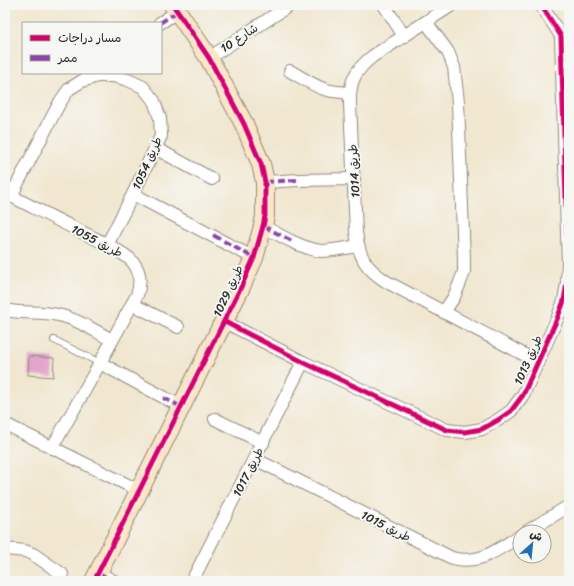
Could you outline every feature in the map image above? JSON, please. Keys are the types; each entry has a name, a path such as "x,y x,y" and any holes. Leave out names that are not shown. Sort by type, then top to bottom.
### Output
{"street":[{"name":"شارع 10","path":"209,58 290,5"},
{"path":"384,5 404,36"},
{"name":"طريق 1014","path":"452,5 373,56 364,63 352,82 350,93 356,232 358,246 368,267 377,276 538,362"},
{"name":"طريق 1013","path":"225,322 303,362 447,430 466,432 482,429 511,411 523,395 538,362 564,301 568,283 565,36 541,5"},
{"name":"طريق 1029","path":"102,578 140,491 225,322 254,258 263,226 265,182 262,164 244,124 209,58 175,8"},
{"path":"161,22 175,8"},
{"path":"426,22 448,52 454,67 458,102 464,272 454,297 444,312"},
{"path":"290,71 325,90 350,93"},
{"name":"طريق 1054","path":"8,194 60,102 69,89 82,81 97,76 113,75 143,87 154,101 160,118 161,136 107,245"},
{"path":"155,148 212,179"},
{"path":"265,182 354,179"},
{"name":"طريق 1055","path":"8,194 126,255 132,261 140,277 140,286 137,295 52,448"},
{"path":"133,194 254,258"},
{"path":"263,226 294,242 319,251 358,246"},
{"path":"132,304 178,327"},
{"path":"5,310 11,312 47,313 58,315 68,318 112,340"},
{"name":"طريق 1017","path":"192,581 303,362"},
{"path":"100,364 182,407"},
{"path":"215,419 263,443"},
{"path":"6,428 52,448 140,491"},
{"name":"طريق 1015","path":"255,459 452,558 469,561 478,559 487,556 512,541"},
{"path":"539,524 569,506"},
{"path":"5,549 25,551 33,554 62,574"}],"lane":[{"path":"54,340 100,364"}],"building":[{"path":"29,356 54,358 53,377 28,375"}],"marked path":[{"path":"162,22 177,12"},
{"path":"265,182 299,180"},
{"path":"263,226 294,242"},
{"path":"213,235 254,258"},
{"path":"163,398 182,407"},
{"path":"98,573 114,581"}],"cycle path":[{"path":"94,581 241,287 254,258 265,216 265,182 261,164 244,124 209,58 173,5"},
{"path":"225,322 303,362 447,430 465,432 482,429 511,411 523,395 557,319 564,301 567,283 568,264 561,36 541,5"}]}
